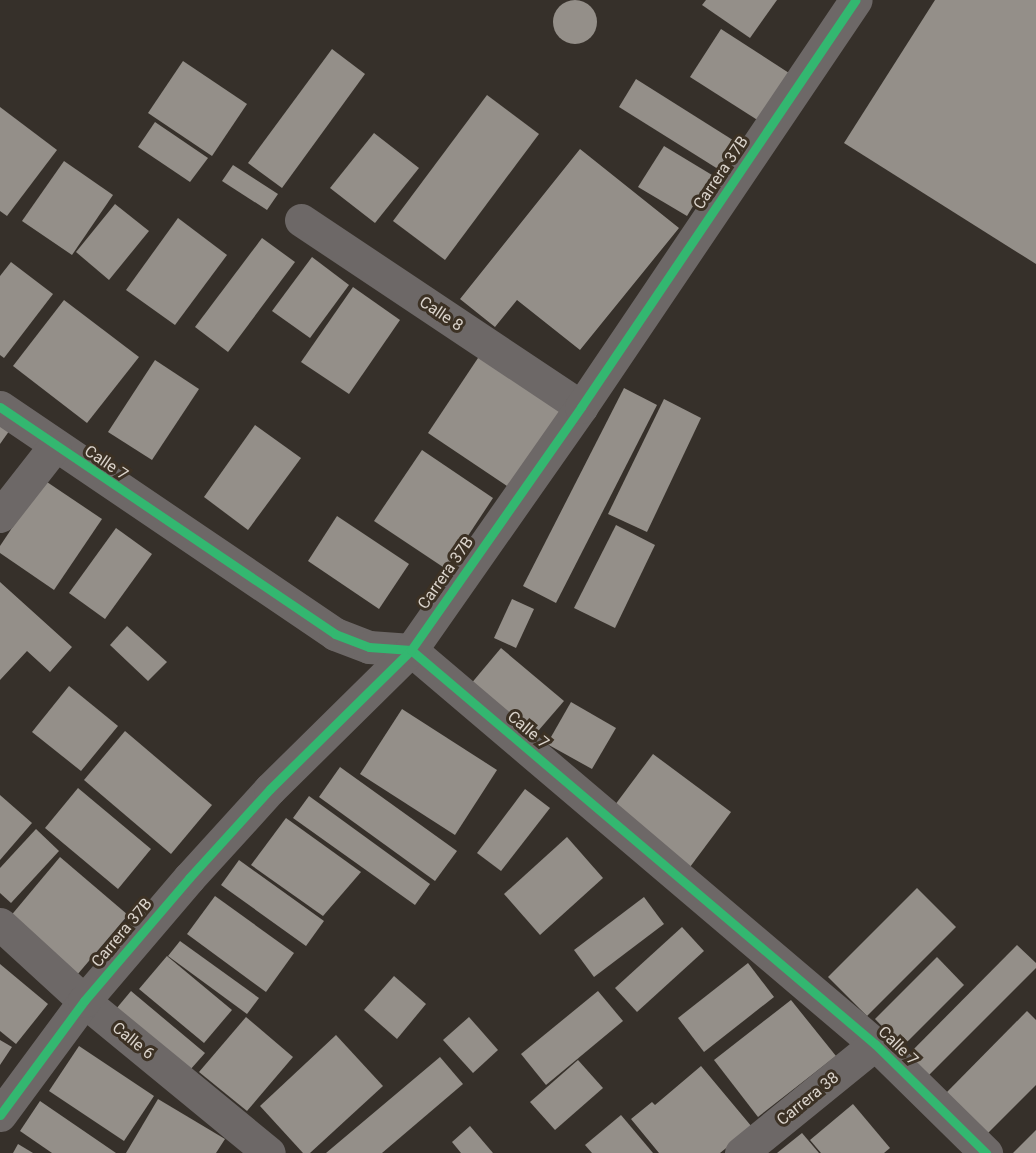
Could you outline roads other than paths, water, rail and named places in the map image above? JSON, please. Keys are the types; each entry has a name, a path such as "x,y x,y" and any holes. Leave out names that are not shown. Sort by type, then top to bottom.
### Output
{"street":[{"name":"Carrera 37B","path":"0,1115 84,1001 270,789 411,650 581,407 856,0"},
{"name":"Calle 8","path":"301,220 581,407"},
{"name":"Calle 7","path":"0,407 54,447 335,634 369,647 411,650 875,1044 986,1153"},
{"path":"0,516 54,447"},
{"name":"Calle 6","path":"0,924 84,1001 269,1153"},
{"name":"Carrera 38","path":"741,1153 875,1044"}]}
